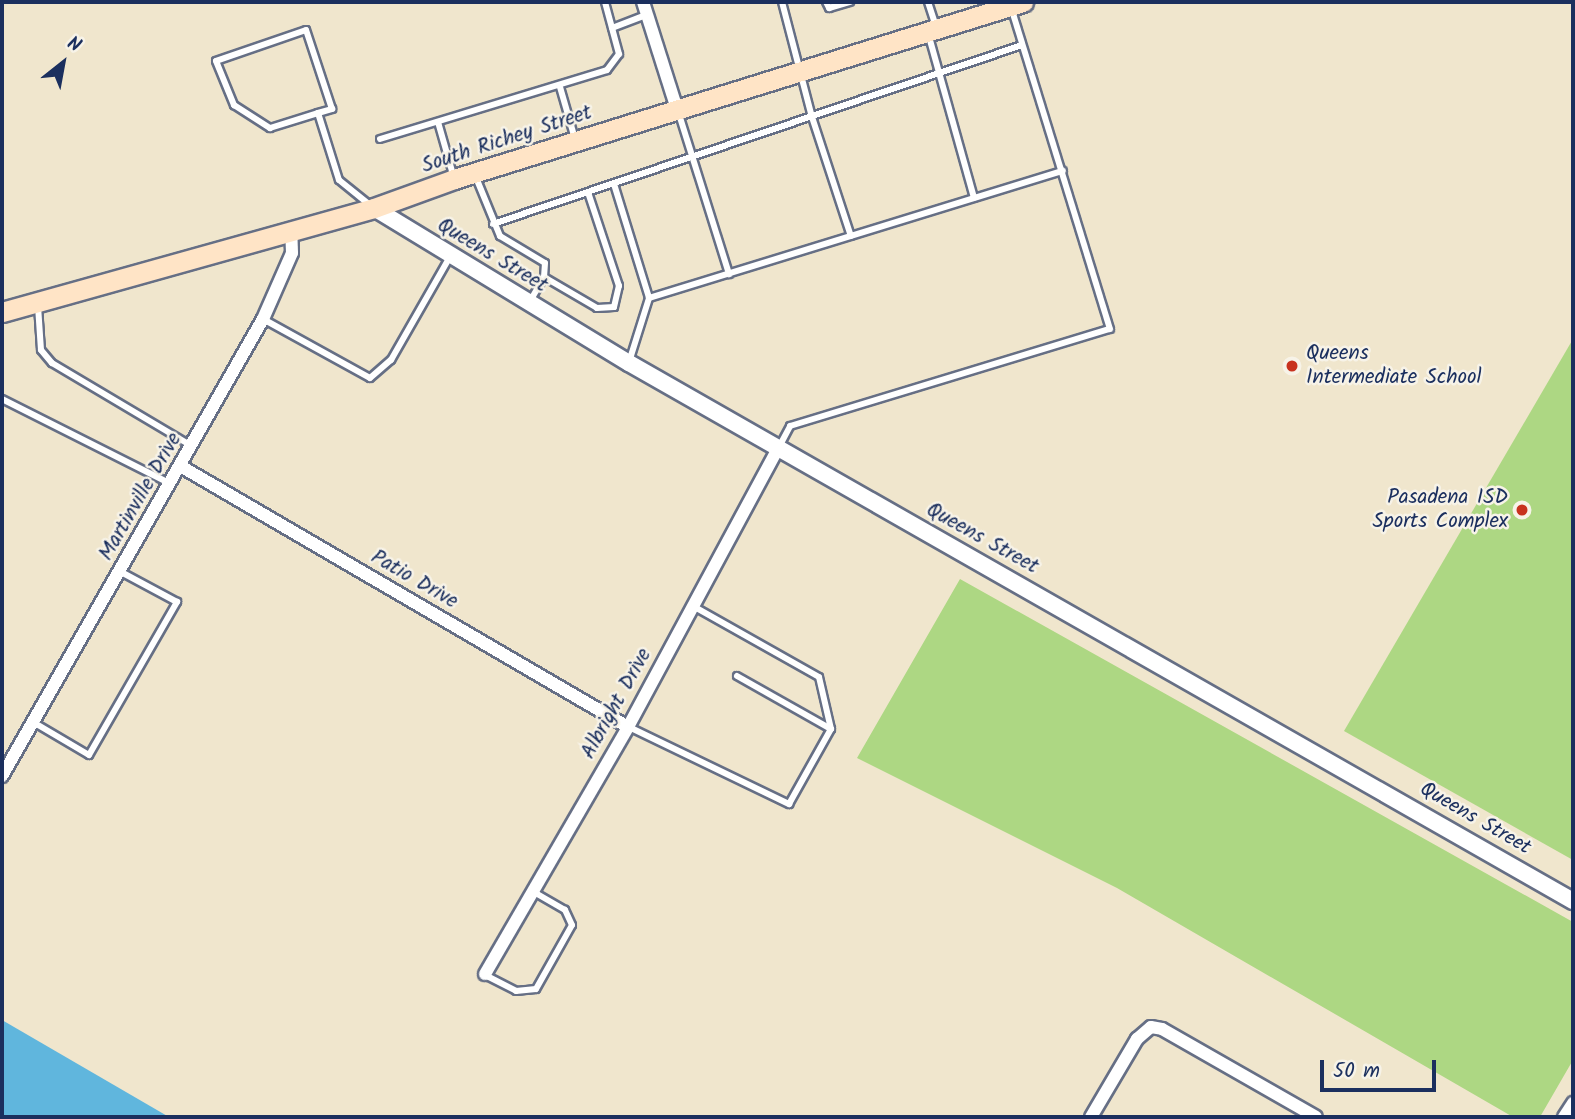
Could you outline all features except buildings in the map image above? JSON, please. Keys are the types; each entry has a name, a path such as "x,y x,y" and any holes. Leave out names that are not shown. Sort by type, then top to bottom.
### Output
{"main road":[{"name":"South Richey Street","path":"2,312 290,229 374,208 454,179 1017,4"}],"street":[{"path":"643,2 677,109"},
{"name":"Queens Street","path":"374,208 629,363 1573,901"},
{"name":"Martinville Drive","path":"2,776 193,447 263,319 292,253 290,229"},
{"name":"Albright Drive","path":"485,974 628,727 778,449"},
{"name":"Patio Drive","path":"181,467 628,727"},
{"path":"1091,1117 1137,1039 1151,1027 1239,1072 1316,1117"},
{"path":"1564,1117 1573,1103"}],"lane":[{"path":"380,139 560,87 615,63 619,54 604,2"},
{"path":"782,2 802,70 812,117 850,236"},
{"path":"826,2 829,8 850,2"},
{"path":"929,2 939,73 974,198"},
{"path":"778,449 790,426 1110,329 1022,45 1017,4"},
{"path":"612,28 647,15"},
{"path":"306,30 332,109 318,113 270,128 234,105 216,61 306,30"},
{"path":"493,224 1022,45"},
{"path":"560,87 576,143"},
{"path":"677,109 729,274"},
{"path":"318,113 339,180 374,208"},
{"path":"438,122 454,179"},
{"path":"649,298 1063,171"},
{"path":"475,173 500,236 545,263 544,277 530,303"},
{"path":"614,184 649,298 629,363"},
{"path":"544,277 597,308 614,307 619,286 588,192"},
{"path":"263,319 370,378 391,360 451,255"},
{"path":"38,301 41,350 52,363 193,447"},
{"path":"2,399 171,484"},
{"path":"33,722 89,755 177,603 121,572"},
{"path":"628,727 789,804 831,729 819,677 692,605"},
{"path":"737,676 831,729"},
{"path":"485,974 526,993 536,989 572,925 565,910 533,891"}],"green space":[{"name":"Pasadena ISD Sports Complex","path":"1573,339 1573,860 1344,731"},
{"path":"960,579 1573,922 1573,1060 1540,1117 1513,1117 1117,888 857,758"}],"water":[{"path":"2,1020 169,1117 2,1117"}],"place":[{"name":"Queens Intermediate School","path":"1292,366"},
{"name":"Pasadena ISD Sports Complex","path":"1522,510"}]}
